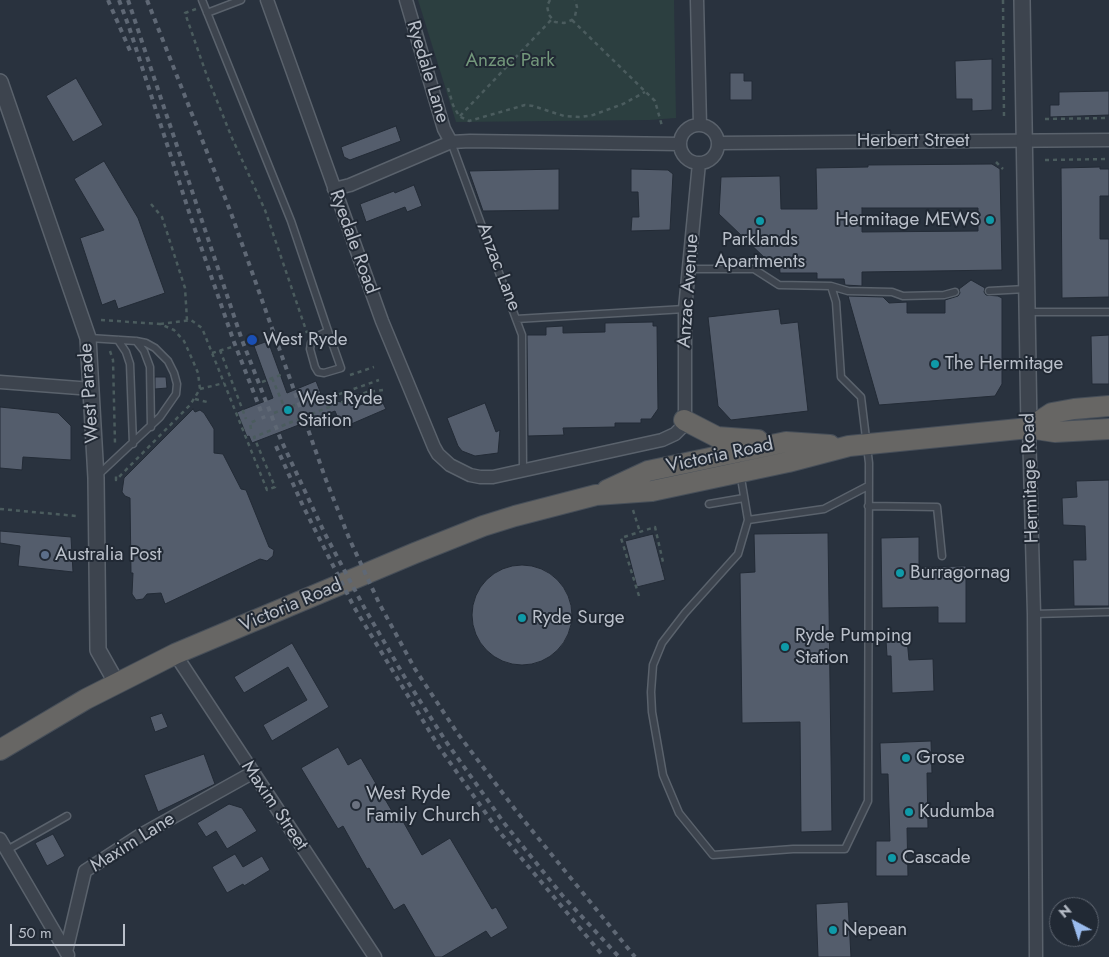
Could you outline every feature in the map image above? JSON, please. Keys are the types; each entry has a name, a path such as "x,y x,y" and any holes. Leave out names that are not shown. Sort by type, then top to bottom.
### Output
{"highway":[{"name":"Victoria Road","path":"1029,428 1052,413 1109,406"},
{"path":"684,420 717,438 786,442"},
{"name":"Victoria Road","path":"0,750 116,682 175,654 483,526 596,495 648,471 738,462 788,462 858,445 1029,428 1055,432 1109,428"},
{"name":"Victoria Road","path":"738,462 786,442 858,445"}],"street":[{"name":"Ryedale Road","path":"267,0 382,321 434,447 443,459 461,471"},
{"name":"Ryedale Lane","path":"406,0 444,129 451,142"},
{"path":"697,0 700,125"},
{"name":"Hermitage Road","path":"1022,0 1026,289 1034,614 1036,957"},
{"name":"West Parade","path":"0,82 88,338 96,478 98,650 116,682"},
{"path":"700,125 708,127 713,131 718,143 717,149 710,159 699,163 693,162 684,155 680,144 685,132 690,128 700,125"},
{"name":"Herbert Street","path":"718,143 1109,140"},
{"path":"334,189 350,185 451,142 680,144"},
{"name":"Anzac Avenue","path":"684,420 685,309 699,163"},
{"path":"0,382 92,389"},
{"name":"Victoria Road","path":"461,471 480,477 493,477 662,440 675,434 683,426 684,420"},
{"name":"Maxim Street","path":"175,654 375,957"},
{"name":"Maxim Lane","path":"68,954 85,871 139,836 252,773"},
{"path":"3,844 68,954"}],"lane":[{"path":"207,13 241,0"},
{"path":"203,3 291,221 341,368 324,373 318,372 310,349 311,343 316,337 328,331"},
{"name":"Anzac Lane","path":"451,142 516,319 685,309"},
{"path":"689,269 754,269 779,284 830,286 848,291 892,292 903,296 944,295 955,292"},
{"path":"738,462 748,520 738,554 685,613 662,643 653,665 652,712 663,775 678,813 713,855 793,849 846,849 868,800 869,464 858,445 860,397 841,376 836,302 830,286"},
{"path":"989,291 1026,289"},
{"path":"1027,312 1109,312"},
{"path":"516,319 522,335 523,470"},
{"path":"88,338 146,343 162,354 174,373 177,384 176,394 170,405 151,427 96,478"},
{"path":"118,340 126,352 130,364 133,444"},
{"path":"136,341 144,351 150,367 151,427"},
{"path":"748,520 824,509 868,486"},
{"path":"709,504 744,498"},
{"path":"868,506 936,506 942,556"},
{"path":"1034,614 1109,612"},
{"path":"3,844 67,816"}],"path":[{"path":"550,0 547,10 552,19 559,23 572,20 577,12 574,0"},
{"path":"1003,0 1004,118"},
{"path":"203,3 184,13 218,102 268,219 307,334 305,341"},
{"path":"444,129 459,116 552,19"},
{"path":"572,20 655,101 662,126"},
{"path":"459,116 464,120 474,120 524,105 564,116 581,117 607,110 645,92"},
{"path":"1045,119 1109,118"},
{"path":"1045,160 1109,159"},
{"path":"996,162 1003,169"},
{"path":"151,204 162,217 185,288 187,320"},
{"path":"160,324 187,320 195,321 202,328 267,490 275,487 254,437 359,396 383,390"},
{"path":"212,353 232,347"},
{"path":"110,349 115,444"},
{"path":"220,350 246,419"},
{"path":"347,376 374,366"},
{"path":"262,382 283,374"},
{"path":"272,378 283,404"},
{"path":"330,397 379,380"},
{"path":"200,389 224,383"},
{"path":"195,399 207,402"},
{"path":"274,413 295,405"},
{"path":"284,409 287,414"},
{"path":"251,429 250,423 259,419"},
{"path":"0,509 77,516"},
{"path":"635,514 640,532"},
{"path":"639,596 621,538 655,527 663,562"}],"green space":[{"name":"Anzac Park","path":"418,0 674,0 676,118 650,120 456,122"}],"building":[{"path":"992,59 992,110 972,111 972,99 956,99 955,61"},
{"path":"730,73 744,73 744,81 752,81 752,100 730,100"},
{"path":"76,78 103,125 73,142 46,96"},
{"path":"1109,91 1109,115 1050,117 1050,105 1059,105 1059,92"},
{"path":"396,126 401,141 350,160 344,157 341,147"},
{"path":"104,161 138,218 165,293 118,309 115,300 102,305 80,238 104,230 74,179"},
{"path":"992,164 1000,169 1002,270 862,272 862,286 845,285 844,279 817,279 817,273 780,273 779,260 767,260 719,214 721,177 780,176 781,209 817,209 816,168 868,167 868,165","holes":["862,208 978,208 978,231 862,232"]},
{"path":"1100,167 1100,169 1109,169 1109,196 1100,196 1100,239 1109,239 1109,297 1062,298 1061,168"},
{"path":"559,169 559,210 483,211 469,171"},
{"path":"631,169 668,170 673,174 670,230 631,231 632,217 639,217 638,192 631,192"},
{"path":"414,185 422,206 407,212 405,207 366,222 360,204"},
{"name":"The Hermitage","path":"971,280 985,288 984,292 986,295 1002,298 1002,384 995,396 879,405 848,296 883,297 889,303 907,302 907,313 945,313 945,300 958,296 960,293 959,289"},
{"path":"779,309 781,324 798,322 808,411 731,420 718,406 708,317"},
{"path":"653,322 653,326 657,326 658,409 651,419 641,419 641,423 615,423 615,427 563,428 564,435 528,436 527,335 546,335 546,327 563,326 563,333 605,332 605,323"},
{"path":"1109,335 1109,384 1092,384 1091,336"},
{"name":"West Ryde Station","path":"268,341 287,393 316,381 323,399 360,405 380,397 386,409 342,428 335,411 252,443 249,436 247,437 237,412 273,398 254,346"},
{"path":"155,377 166,377 167,388 155,389"},
{"path":"485,403 496,432 500,430 498,453 475,456 462,451 458,446 447,418"},
{"path":"0,407 58,413 71,426 71,460 23,457 22,470 0,468"},
{"path":"193,409 195,412 200,410 204,413 214,429 214,453 223,454 241,489 246,490 269,547 274,550 273,556 267,561 260,559 165,604 161,593 147,594 143,599 136,600 132,594 130,498 122,492 124,478"},
{"path":"1109,480 1109,606 1074,606 1073,560 1086,560 1085,526 1063,525 1062,498 1077,497 1076,481"},
{"name":"Australia Post","path":"0,531 71,537 73,572 18,566 20,546 0,543"},
{"name":"Ryde Pumping Station","path":"828,533 832,831 801,832 800,722 742,723 740,573 755,572 754,534"},
{"path":"653,534 665,580 637,587 625,541"},
{"path":"919,537 919,567 966,566 966,623 938,623 938,607 882,608 881,538"},
{"name":"Ryde Surge","path":"522,565 541,569 557,580 568,596 572,615 568,634 557,650 541,661 522,665 503,661 487,650 476,634 472,615 476,596 487,580 503,569"},
{"path":"907,639 909,660 933,659 934,691 892,693 891,656 887,656 886,640"},
{"path":"292,643 329,707 272,741 263,725 307,700 288,667 244,693 234,677"},
{"path":"162,713 168,727 155,732 150,717"},
{"path":"931,741 932,773 927,773 928,828 907,828 908,876 876,876 876,841 890,841 888,774 881,774 880,743"},
{"path":"338,747 348,765 361,758 396,818 400,816 422,855 450,838 492,909 496,907 508,928 491,938 486,931 442,957 435,957 404,904 394,910 369,868 367,869 343,826 338,829 301,768"},
{"path":"204,754 215,784 158,812 144,775"},
{"path":"229,804 242,808 257,831 227,849 216,831 206,837 197,823"},
{"path":"53,834 65,856 47,866 35,843"},
{"path":"235,854 243,867 262,856 270,870 244,886 243,884 227,893 212,867"},
{"name":"Nepean","path":"848,902 851,957 818,957 816,904"}],"railway":[{"path":"108,0 131,53"},
{"path":"119,0 190,215 234,342 264,419"},
{"path":"128,0 242,340 281,440 325,534 365,609 404,676 447,743 504,823 562,895 619,957"},
{"path":"147,0 231,213 326,480 349,538 379,603 415,669 458,734 517,812 635,957"},
{"path":"276,446 303,506 354,607 439,747 497,829 604,957"}],"place":[{"name":"Hermitage MEWS","path":"990,220"},
{"name":"Parklands Apartments","path":"760,221"},
{"name":"West Ryde","path":"252,340"},
{"name":"The Hermitage","path":"935,364"},
{"name":"West Ryde Station","path":"288,410"},
{"name":"Australia Post","path":"45,555"},
{"name":"Burragornag","path":"900,573"},
{"name":"Ryde Surge","path":"522,618"},
{"name":"Ryde Pumping Station","path":"785,647"},
{"name":"Grose","path":"906,758"},
{"name":"West Ryde Family Church","path":"356,805"},
{"name":"Kudumba","path":"909,812"},
{"name":"Cascade","path":"892,858"},
{"name":"Nepean","path":"833,930"}]}
